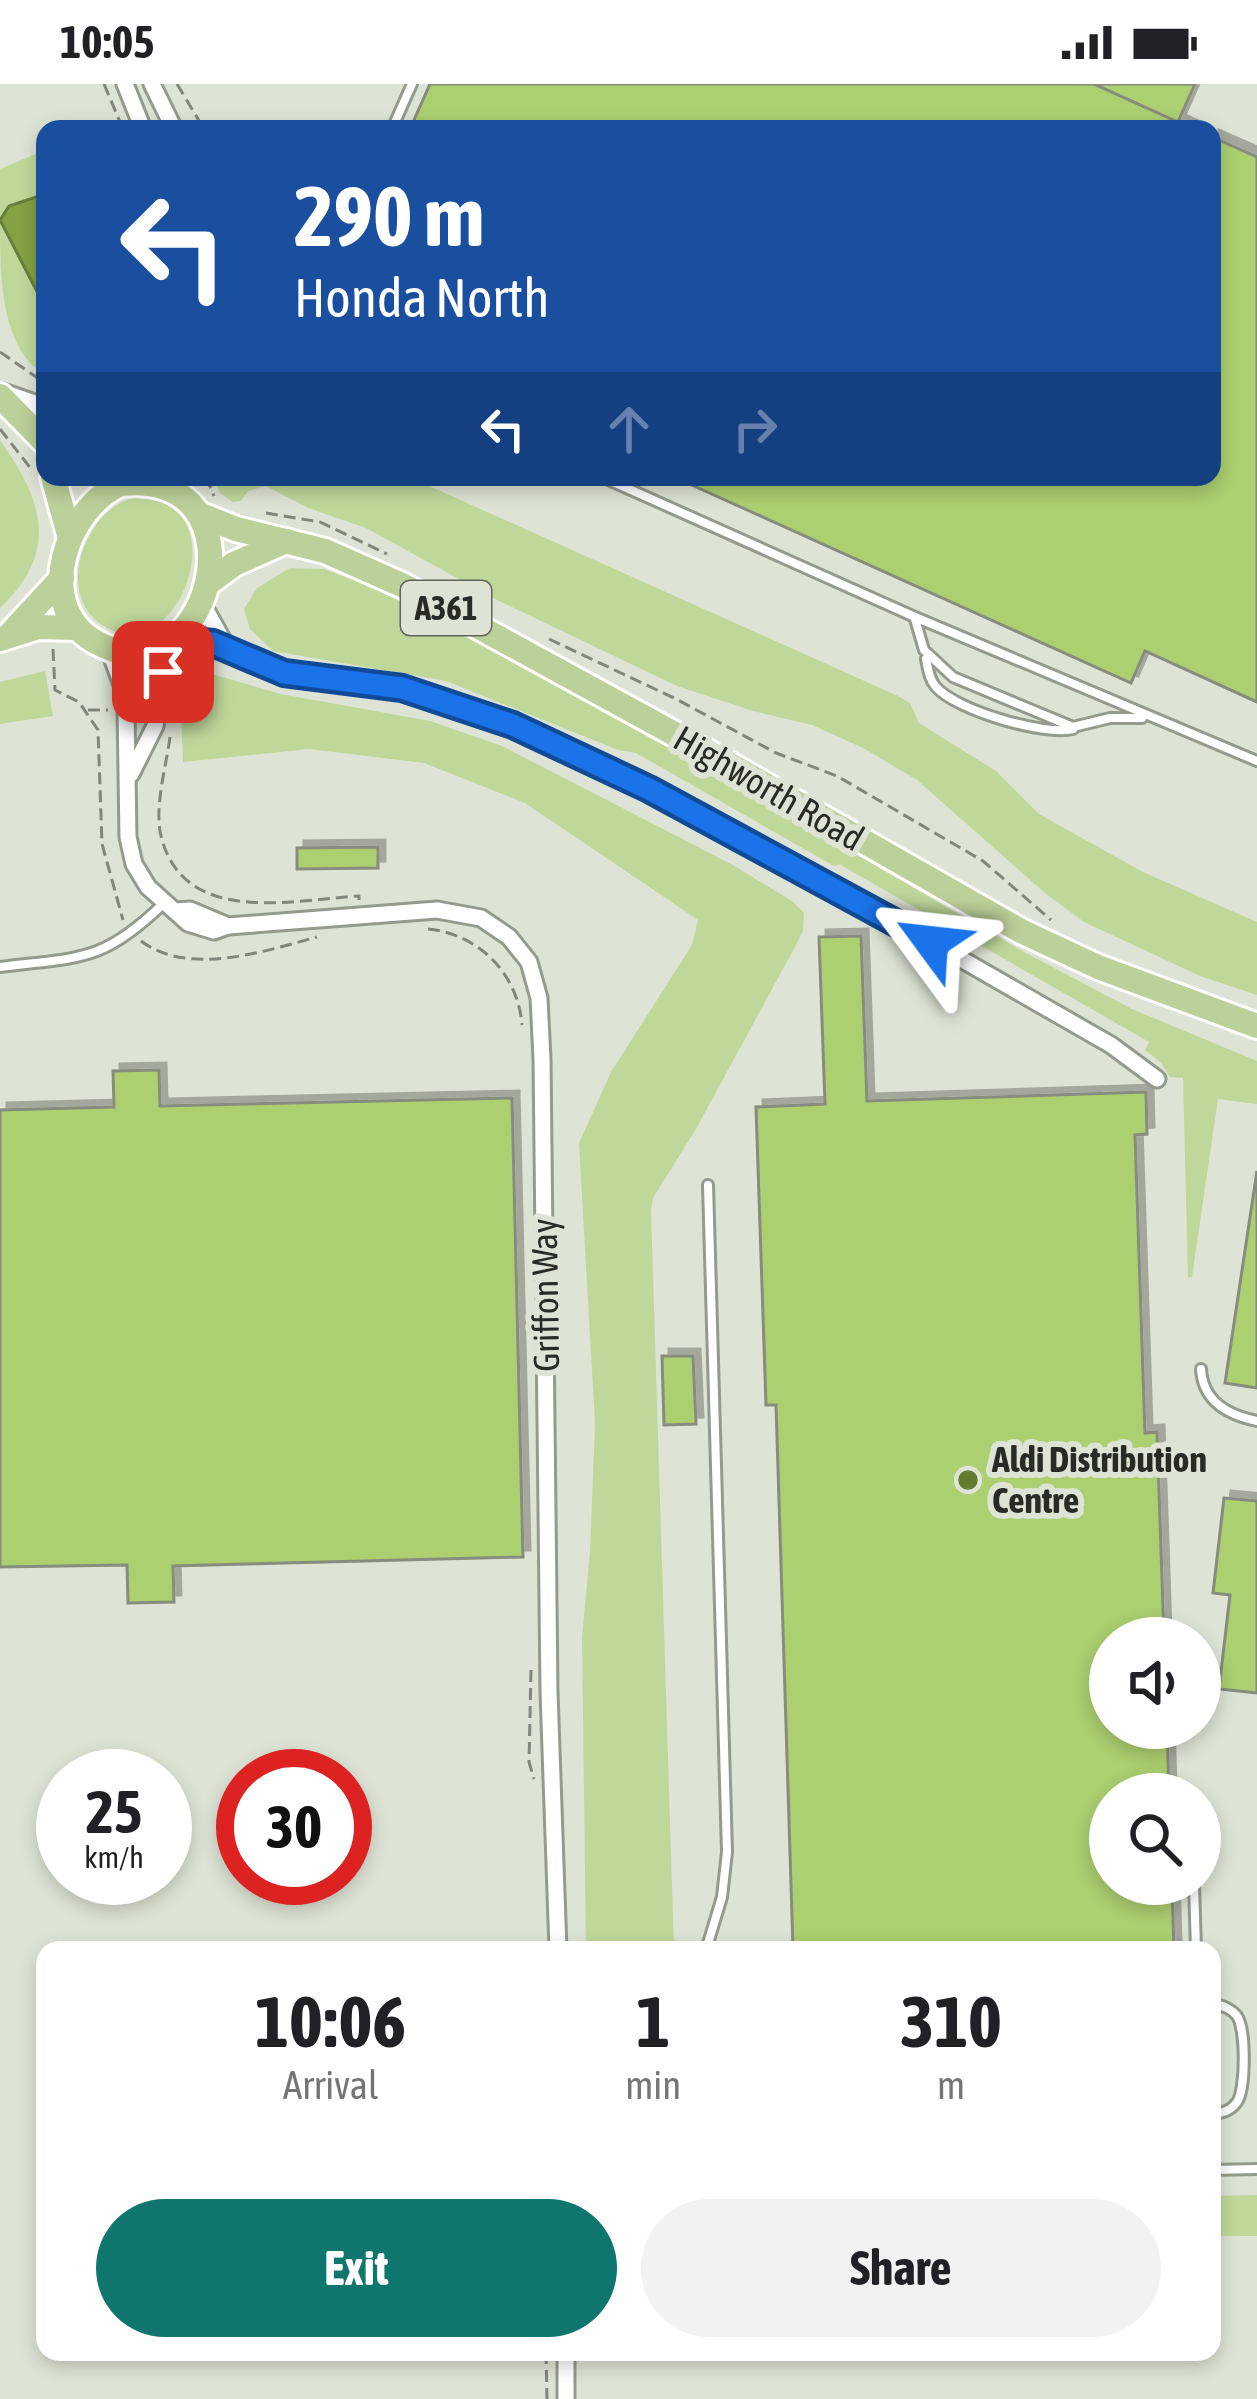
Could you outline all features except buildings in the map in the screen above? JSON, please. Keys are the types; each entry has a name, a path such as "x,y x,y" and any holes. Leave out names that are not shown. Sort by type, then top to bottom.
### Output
{"main road":[{"path":"0,394 36,423"},
{"path":"48,486 70,538"},
{"path":"65,627 62,578 70,538 94,500 121,486"},
{"path":"5,636 65,627 109,649 136,652 173,640 194,617 212,555 211,509 181,488"},
{"name":"Highworth Road","path":"211,509 286,542 357,564 472,622 1021,931 1098,967 1257,1026"},
{"path":"204,592 234,564 286,542"},
{"path":"5,636 62,578"}],"street":[{"path":"124,84 139,120"},
{"path":"152,84 170,120"},
{"path":"204,592 228,649"},
{"path":"129,776 155,726 173,640 205,641 284,673 428,695 548,739 867,905 1111,1045 1156,1079"},
{"path":"109,649 124,698 130,853 140,877 170,907"},
{"name":"Griffon Way","path":"170,907 228,926 456,911 481,919 509,937 529,962 541,1021 549,1692 558,1941"},
{"path":"566,2361 566,2399"}],"lane":[{"path":"396,120 412,84"},
{"path":"622,486 1150,719 1257,761"},
{"path":"915,617 934,685 958,700 1035,730 1059,732 1111,718 1150,719"},
{"path":"924,650 953,677 1080,727"},
{"path":"0,968 99,953 170,907"},
{"path":"708,1185 727,1852 722,1897 709,1941"},
{"path":"1201,1369 1208,1395 1219,1406 1237,1417 1257,1421"},
{"path":"1195,1905 1196,1941"},
{"path":"1221,2005 1238,2016 1243,2061 1236,2103 1221,2112"},
{"path":"1221,2170 1257,2169"}],"path":[{"path":"104,84 119,120"},
{"path":"177,84 199,120"},
{"path":"0,352 36,377"},
{"path":"0,429 36,471"},
{"path":"209,486 211,509"},
{"path":"252,512 320,522 399,561"},
{"path":"65,627 55,690 79,702 98,730 102,844 117,909 133,932 147,946 181,957 257,953 329,934"},
{"path":"543,636 776,753 837,776 982,861 1056,924"},
{"path":"170,733 160,818 162,841 194,886 212,898 241,903 359,896"},
{"path":"425,929 461,938 498,964 519,1002 523,1039"},
{"path":"529,1762 532,1663"},
{"path":"546,2361 547,2399"}],"shaded area":[{"path":"36,154 36,197 9,206 0,219 0,169"},
{"path":"36,197 36,290 0,220 9,206"},
{"path":"0,223 36,290 36,366 14,337 2,281"},
{"path":"0,440 27,484 39,526 31,566 0,608"},
{"path":"217,486 266,486 248,491 241,501 221,494"},
{"path":"266,486 429,486 898,696 910,703 919,723 996,771 1039,814 1143,872 1257,922 1257,995 1200,976 1084,922 917,780 863,748 812,725 677,686 497,600 366,528 308,508"},
{"path":"133,498 167,504 186,523 192,550 188,579 175,606 155,626 130,634 102,625 88,611 78,574 89,535 101,518"},
{"path":"290,568 324,569 369,586 537,669 1024,952 1132,1009 1257,1061 1257,1104 1218,1099 1192,1277 1188,1278 1183,1078 1170,1077 1145,1050 1149,1042 636,753 446,681 273,651 250,629 244,609 257,588"},
{"path":"198,670 281,694 430,721 502,746 731,864 804,913 796,945 653,1198 651,1210 674,1941 586,1941 582,1637 595,1424 579,1143 611,1072 692,945 698,920 525,803 424,763 309,749 183,762 180,687"},
{"path":"45,671 53,716 0,724 0,682"},
{"path":"746,757 1002,903 1000,908 745,762"},
{"path":"1257,2195 1257,2236 1221,2236 1221,2196"}],"place":[{"name":"Aldi Distribution Centre","path":"968,1480"}],"route":[{"path":"163,672 175,639 205,641 284,673 386,685 477,712 548,739 649,789 931,942"}]}
